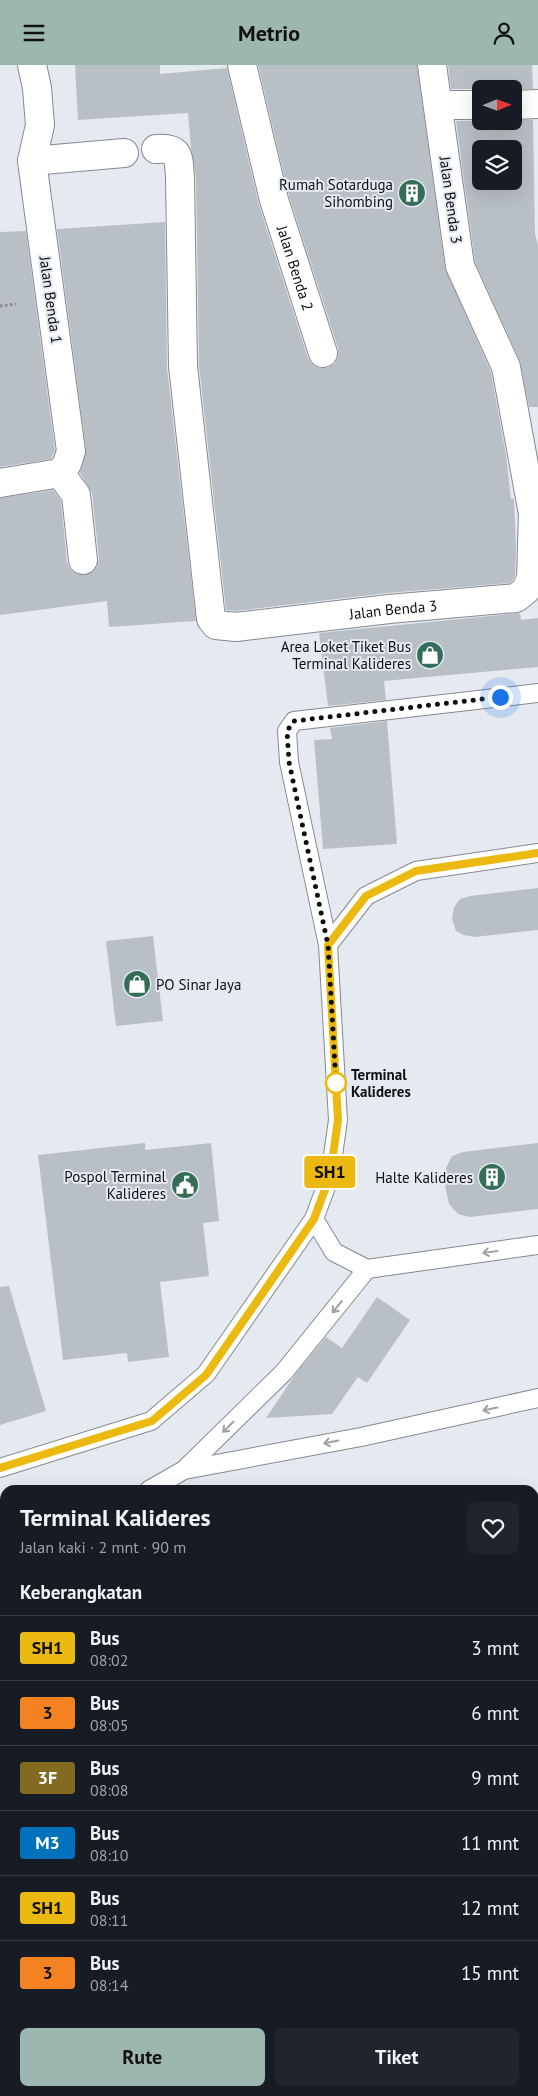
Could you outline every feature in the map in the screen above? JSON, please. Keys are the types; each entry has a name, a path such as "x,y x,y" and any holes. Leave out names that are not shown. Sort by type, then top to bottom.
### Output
{"street":[{"name":"Jalan Benda 1","path":"32,65 37,88 40,125 32,161 71,451 67,464 60,473"},
{"name":"Jalan Benda 2","path":"242,65 274,200 323,353"},
{"name":"Jalan Benda 3","path":"156,149 174,150 178,156 183,366 211,619 216,625 236,627 389,609 516,598 532,590 533,514 506,367 460,266 432,65"},
{"path":"438,105 472,105"},
{"path":"522,105 538,105"},
{"path":"32,161 124,153"},
{"path":"0,483 60,473 76,495 83,559"}],"lane":[{"path":"0,1468 152,1421 206,1375 314,1219 330,1176 338,1120 328,945 289,762 287,731 294,721 538,693"},
{"path":"328,945 366,896 416,871 538,853"},
{"path":"314,1219 334,1252 367,1269 538,1245"},
{"path":"158,1485 184,1470 284,1372 367,1269"},
{"path":"184,1470 361,1437 538,1398"}],"building":[{"path":"75,65 160,65 160,74 227,68 259,205 308,358 313,365 320,368 328,368 335,363 338,356 338,348 289,196 258,65 417,65 445,268 491,372 506,455 511,499 514,499 515,575 510,583 387,593 236,611 226,610 199,365 196,177 188,113 78,120"},
{"path":"448,65 532,65 533,89 522,89 522,80 472,80 472,89 451,89"},
{"path":"522,120 533,120 535,234 538,245 538,407 529,407 520,361 475,262 456,121 472,121 472,130 522,130"},
{"path":"165,222 167,368 196,621 109,627 107,601 0,615 0,498 53,490 61,501 67,562 70,569 76,574 85,575 93,572 97,567 99,559 92,493 80,473 86,449 57,229"},
{"path":"26,231 55,450 51,459 0,467 0,232"},
{"name":"Area Loket Tiket Bus Terminal Kalideres","path":"520,613 521,620 538,618 538,667 384,681 386,700 328,706 319,633"},
{"path":"387,721 397,844 323,849 314,740 332,739 330,728"},
{"path":"538,888 538,930 475,937 456,931 452,919 454,907 460,899 470,896"},
{"path":"153,936 163,1021 116,1026 106,941"},
{"path":"145,1143 145,1150 211,1143 219,1221 203,1223 209,1276 160,1282 169,1357 128,1362 127,1353 63,1360 38,1155"},
{"name":"Halte Kalideres","path":"538,1143 538,1209 470,1217 458,1214 449,1204 445,1186 446,1168 452,1156 463,1152"},
{"path":"9,1286 46,1411 0,1425 0,1287"},
{"path":"377,1297 410,1320 367,1383 358,1377 332,1414 266,1418 297,1372 326,1337 342,1348"}],"bus line":[{"name":"SH1","path":"0,1468 152,1421 206,1375 314,1219 330,1176 338,1120 328,945 366,896 416,871 538,853"}],"place":[{"name":"Rumah Sotarduga Sihombing","path":"412,193"},
{"name":"Area Loket Tiket Bus Terminal Kalideres","path":"430,655"},
{"name":"PO Sinar Jaya","path":"137,984"},
{"name":"Terminal Kalideres","path":"336,1083"},
{"name":"Halte Kalideres","path":"492,1177"},
{"name":"Pospol Terminal Kalideres","path":"185,1185"}],"route":[{"path":"336,1083 328,945 289,762 287,731 294,721 500,697"}]}
